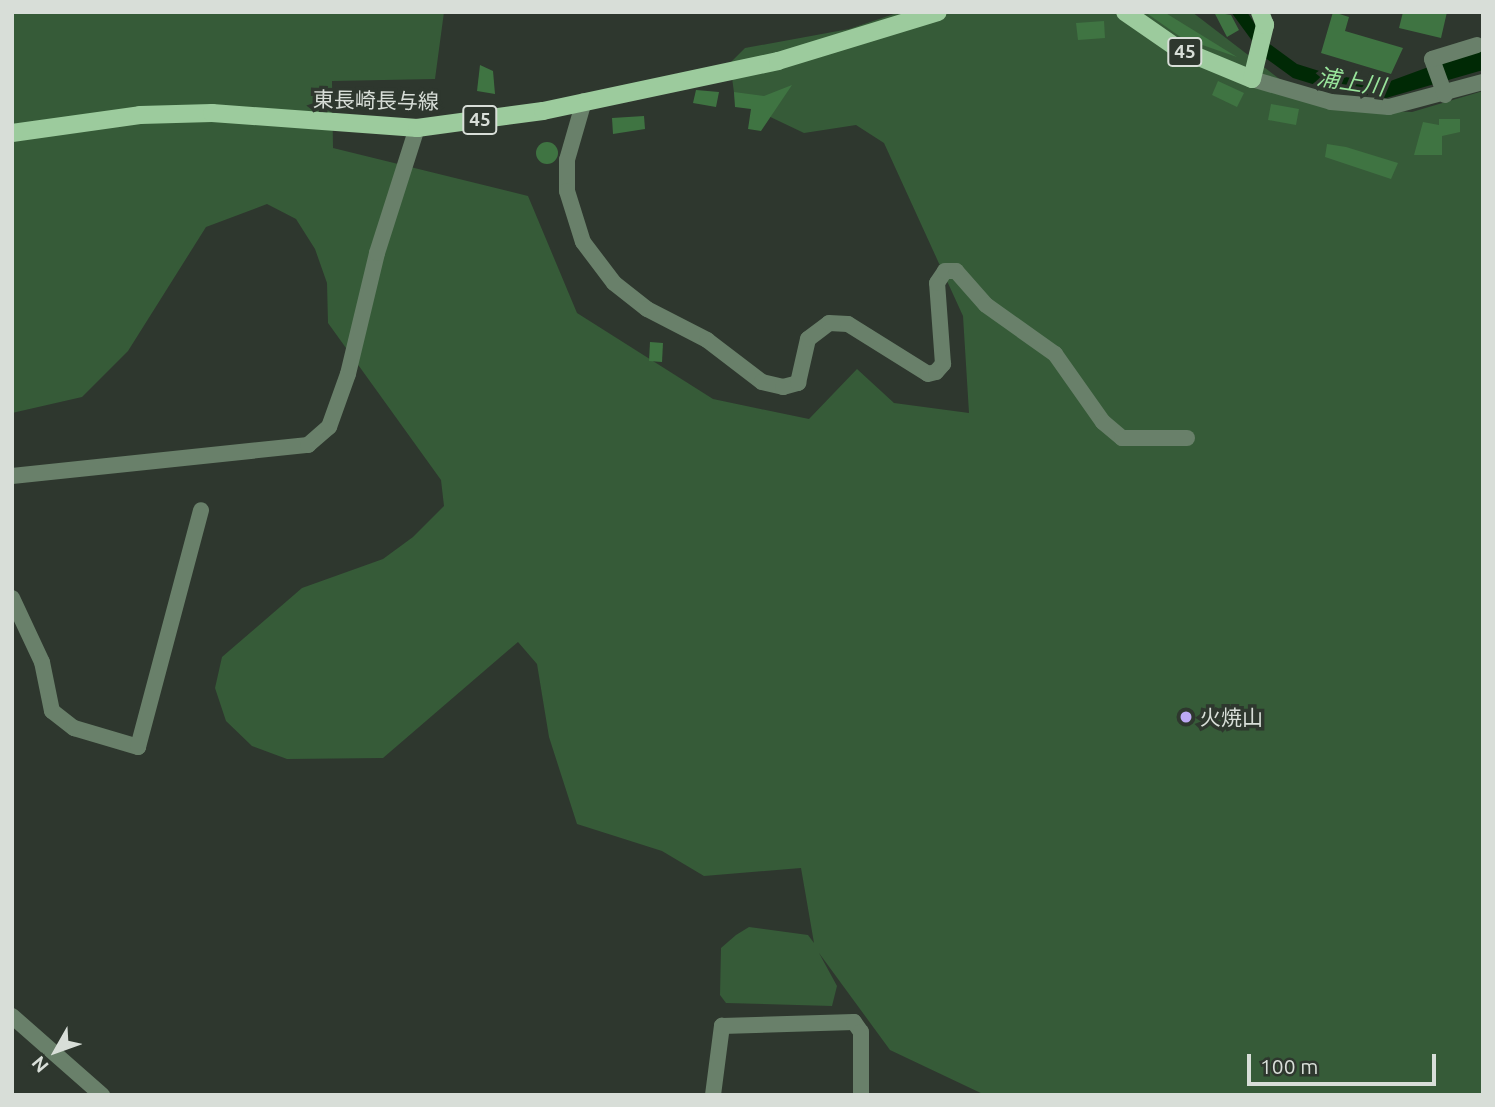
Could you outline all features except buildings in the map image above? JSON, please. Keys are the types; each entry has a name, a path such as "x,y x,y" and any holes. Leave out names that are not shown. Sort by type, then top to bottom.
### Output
{"main road":[{"name":"東長崎長与線","path":"12,133 83,120 212,113 417,128 584,101 778,61 938,12"},
{"name":"45","path":"1125,12 1177,48 1252,79"},
{"path":"1252,79 1262,18"}],"street":[{"path":"1445,95 1432,60 1477,45"},
{"path":"1252,79 1331,102 1406,107 1483,82"},
{"path":"584,101 567,181 583,242 614,283 647,309 707,340 762,382 783,387 798,383 808,339 829,323 848,324 928,374 936,372 943,364 937,283 945,271 956,271 986,305 1055,354 1103,422 1122,438 1187,438"},
{"path":"12,476 308,445 329,426 348,374 377,253 417,128"},
{"path":"12,598 42,662 52,711 74,728 138,747 201,510"},
{"path":"12,1016 102,1095"},
{"path":"713,1095 722,1026 826,1022 854,1022 861,1032 861,1095"}],"shaded area":[{"path":"12,12 444,12 435,79 332,81 333,148 528,196 577,313 713,399 809,419 857,369 894,403 969,413 963,316 884,143 856,125 804,133 735,100 730,63 745,48 849,29 900,12 1192,12 1295,91 1351,109 1412,112 1483,91 1483,1095 985,1095 890,1050 819,953 837,986 832,1006 726,1003 720,995 721,948 736,935 749,927 808,935 814,943 801,868 704,876 662,851 577,824 549,737 537,664 518,642 383,758 287,759 252,746 226,721 215,688 222,657 302,588 383,559 413,537 444,506 441,480 328,323 327,283 315,249 296,219 267,204 206,227 128,351 82,397 12,413"}],"water":[{"name":"浦上川","path":"1231,12 1247,12 1267,42 1297,64 1332,75 1385,83 1483,47 1483,70 1386,98 1332,90 1293,78 1264,57"}],"place":[{"name":"火焼山","path":"1186,717"}]}
